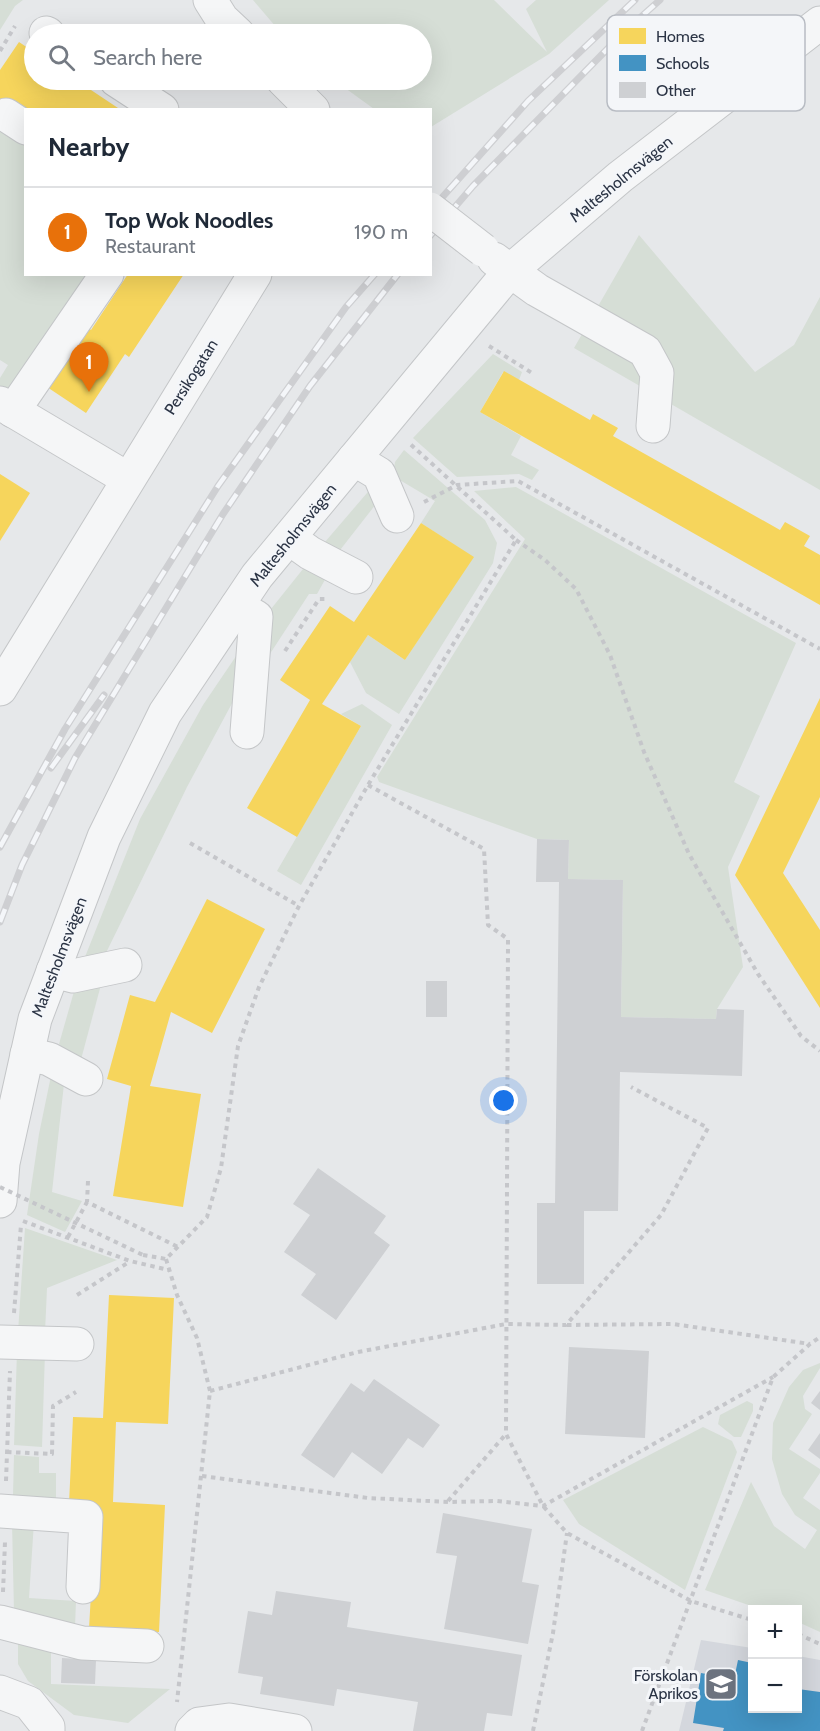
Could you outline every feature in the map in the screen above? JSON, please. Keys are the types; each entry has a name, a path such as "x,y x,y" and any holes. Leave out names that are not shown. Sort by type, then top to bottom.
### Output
{"street":[{"path":"210,0 227,24"},
{"name":"Maltesholmsvägen","path":"805,35 820,23"},
{"path":"131,90 159,108"},
{"path":"293,90 311,108"},
{"name":"Maltesholmsvägen","path":"17,1207 3,1163 35,1018 104,837 165,713 257,576 289,538 366,467 510,271 620,177 706,111"},
{"path":"432,211 537,290 645,351 657,373 653,426"},
{"path":"105,276 6,407 128,479"},
{"name":"Persikogatan","path":"4,675 254,276"},
{"path":"366,467 398,516"},
{"path":"289,538 310,553 346,588"},
{"path":"237,606 256,617 247,732"},
{"path":"53,971 72,976 125,965"},
{"path":"27,1054 49,1059 87,1080"},
{"path":"6,1342 77,1344"},
{"path":"3,1511 86,1517 82,1587"},
{"path":"1,1622 82,1642 147,1646"},
{"path":"0,1692 29,1703 48,1727 48,1731"},
{"path":"184,1719 200,1724 229,1720 295,1731"}],"path":[{"path":"495,338 488,345 532,373"},
{"path":"366,467 406,440 516,540 545,560 576,589 610,655 644,752 689,854 758,974 801,1036 820,1051"},
{"path":"398,516 457,485 518,481 820,648"},
{"path":"166,1259 207,1217 221,1168 238,1046 260,987 299,906 425,687 516,540"},
{"path":"283,655 319,599 346,588"},
{"path":"368,785 484,849 488,925 508,939 506,1434 543,1506 567,1533 691,1601 748,1618"},
{"path":"190,843 299,906"},
{"path":"566,1325 661,1215 708,1128 631,1087"},
{"path":"68,1237 87,1202 88,1181"},
{"path":"0,1187 143,1255 166,1259"},
{"path":"87,1202 178,1247"},
{"path":"1,1622 3,1511 7,1452 6,1342 17,1207 68,1237 130,1261 170,1270"},
{"path":"166,1259 177,1294 196,1338 210,1390 184,1719"},
{"path":"77,1296 130,1261"},
{"path":"210,1390 358,1352 506,1324 673,1324 810,1344"},
{"path":"202,1476 368,1498 448,1502 497,1501 543,1506 773,1377 820,1337"},
{"path":"642,1731 773,1377"},
{"path":"7,1452 52,1454 53,1406 76,1392"},
{"path":"448,1502 506,1434"},
{"path":"533,1731 553,1633 567,1533"},
{"path":"802,1636 820,1644"}],"shaded area":[{"path":"0,0 23,0 15,6 0,30"},
{"path":"253,0 494,0 547,52 526,9 536,0 609,0 549,54 432,126 432,108 373,108 348,90 432,90 432,24 273,24"},
{"path":"0,118 24,133 24,276 95,276 14,394 0,386 0,378 8,365 0,360"},
{"path":"639,235 755,372 794,345 820,297 820,490 574,348"},
{"path":"493,354 522,372 519,380 503,372 480,412 521,436 511,455 539,470 532,480 519,474 457,477 413,438"},
{"path":"404,450 485,520 497,543 493,563 399,714 366,693 350,662 368,635 405,660 473,557 421,523 435,501 393,476 395,462"},
{"path":"373,486 383,495 333,559 319,549"},
{"path":"516,487 796,643 734,782 760,796 728,867 743,967 717,1009 716,1019 621,1017 623,880 568,879 569,840 537,839 379,782 377,777 525,539 474,491"},
{"path":"307,564 327,576 317,594 309,594 262,666 267,614"},
{"path":"249,637 244,681 187,787 104,957 83,962 140,819 203,705"},
{"path":"362,704 392,725 301,885 277,871 361,726 341,714"},
{"path":"102,981 79,1067 59,1044 75,988"},
{"path":"52,1071 64,1084 52,1192 82,1201 65,1232 27,1215 39,1134"},
{"path":"25,1228 117,1260 47,1288 45,1333 18,1332"},
{"path":"17,1351 45,1352 42,1447 14,1445"},
{"path":"820,1363 820,1368 803,1396 805,1409 812,1414 789,1449 820,1469 820,1473 803,1498 820,1510 820,1632 802,1624 802,1605 748,1605 705,1590 751,1482 774,1526 805,1549 817,1530 795,1515 782,1494 772,1459 773,1423 789,1387 803,1370"},
{"path":"747,1401 753,1404 753,1411 741,1437 734,1437 718,1424 720,1415"},
{"path":"703,1427 732,1441 737,1452 685,1590 579,1524 563,1500"},
{"path":"14,1455 39,1457 39,1473 56,1473 56,1500 21,1502 13,1495"},
{"path":"12,1522 34,1522 29,1598 76,1601 75,1627 14,1612"},
{"path":"18,1634 51,1643 51,1684 170,1689 128,1723 74,1715 28,1681 18,1664"},
{"name":"Förskolan Aprikos","path":"701,1640 748,1647 748,1713 802,1713 802,1657 820,1660 820,1731 679,1731"}],"building: Homes":[{"path":"19,42 24,45 24,90 91,90 118,108 24,108 24,115 0,99 0,70"},
{"path":"127,276 183,276 129,357 125,354 86,413 47,387 87,327 91,330"},
{"path":"504,371 590,420 593,414 618,428 613,436 780,530 785,522 810,536 804,546 820,555 820,605 480,412"},
{"path":"0,474 30,493 0,541"},
{"path":"421,523 474,557 405,660 368,635 322,704 361,726 297,837 247,808 310,700 280,680 330,606 354,622"},
{"path":"820,698 820,797 783,873 820,930 820,1008 735,875"},
{"path":"207,899 265,929 212,1033 171,1012 150,1086 201,1094 183,1207 113,1196 131,1086 107,1079 130,995 155,1002"},
{"path":"109,1295 174,1298 168,1424 116,1422 113,1502 165,1505 159,1632 89,1629 96,1505 69,1504 73,1417 103,1418"}],"building: Schools":[{"path":"738,1660 748,1662 748,1713 802,1713 802,1690 820,1692 820,1731 723,1731 724,1728 693,1723 701,1673 734,1679"}],"building: Other":[{"path":"537,839 569,840 568,879 623,880 621,1017 716,1019 717,1009 744,1010 742,1076 620,1072 618,1211 584,1211 584,1284 537,1284 537,1203 555,1203 559,882 536,882"},
{"path":"426,981 447,981 447,1017 426,1017"},
{"path":"318,1168 386,1216 374,1233 390,1245 336,1320 301,1295 316,1274 284,1252 310,1215 293,1204"},
{"path":"569,1347 649,1351 645,1438 565,1434"},
{"path":"374,1379 440,1425 423,1448 408,1438 382,1474 352,1452 334,1478 301,1455 351,1383 364,1392"},
{"path":"820,1391 820,1410 811,1403"},
{"path":"820,1433 820,1459 808,1450"},
{"path":"443,1513 532,1529 522,1582 539,1585 528,1644 444,1629 457,1556 436,1553"},
{"path":"276,1591 351,1602 347,1627 522,1655 512,1716 487,1713 484,1731 413,1731 418,1702 337,1689 334,1706 260,1694 263,1677 238,1673 248,1611 272,1615"},
{"path":"62,1658 96,1660 95,1684 61,1683"}],"railway":[{"path":"619,15 635,0"},
{"path":"643,15 660,0"},
{"path":"432,209 528,101 607,26"},
{"path":"432,234 473,186 607,49"},
{"path":"0,847 65,729 218,486 346,307 373,276"},
{"path":"0,922 22,865 75,758 223,514 310,386 396,276"},
{"path":"51,768 104,695"}],"place":[{"name":"Top Wok Noodles","path":"89,392"},
{"name":"Förskolan Aprikos","path":"721,1684"}]}
